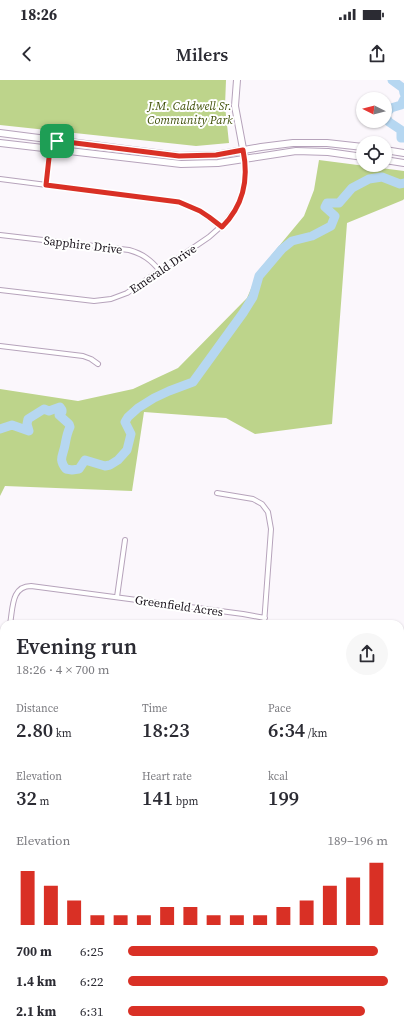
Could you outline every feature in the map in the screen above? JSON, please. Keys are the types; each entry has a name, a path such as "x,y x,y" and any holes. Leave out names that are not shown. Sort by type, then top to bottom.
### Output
{"street":[{"path":"237,80 235,106 244,158"},
{"path":"0,133 179,156 216,155 293,143 327,143 356,146"},
{"path":"46,185 51,140"},
{"path":"0,143 181,164 218,163 296,151 328,152 356,156"},
{"path":"392,151 404,153"},
{"name":"Emerald Drive","path":"0,290 88,301 116,298 127,293 210,237 222,227 238,205 243,191 246,177 244,158"},
{"path":"392,161 404,163"},
{"path":"0,179 179,202 200,211 222,227"},
{"name":"Sapphire Drive","path":"0,235 129,250 144,256 160,271"},
{"path":"0,346 87,357 98,364"},
{"path":"217,493 253,498 262,504 268,512 271,529 265,618"},
{"name":"Greenfield Acres","path":"118,597 125,540"},
{"name":"Greenfield Acres","path":"11,620 15,597 18,590 23,586 118,597 265,618"}],"green space":[{"name":"J.M. Caldwell Sr. Community Park","path":"0,80 226,80 225,106 229,143 196,146 0,125"},
{"path":"319,160 356,165 356,172 392,172 392,169 404,171 403,200 347,223 332,424 255,434 226,418 144,412 132,491 5,486 0,496 0,389 78,401 133,389 178,368 247,298 259,270 304,216 314,190"}],"waterway":[{"path":"392,80 403,88 404,93"},
{"path":"404,99 401,105 391,108 385,115 389,122 401,130 401,138 404,138"},
{"path":"0,429 12,425 29,431 27,424 28,419 44,409 49,411 60,407 62,412 59,415 69,424 70,427 62,457 62,463 66,469 79,469 85,460 105,466 110,465 118,460 127,450 131,434 125,422 128,417 138,408 154,398 193,382 253,297 259,276 282,249 292,241 312,236 331,226 335,216 325,207 327,203 339,203 352,188 369,179 382,177 400,184 404,183"}],"route":[{"path":"51,140 57,141 179,156 216,155 243,150 246,177 243,191 238,205 222,227 200,211 179,202 46,185 51,140"}]}
